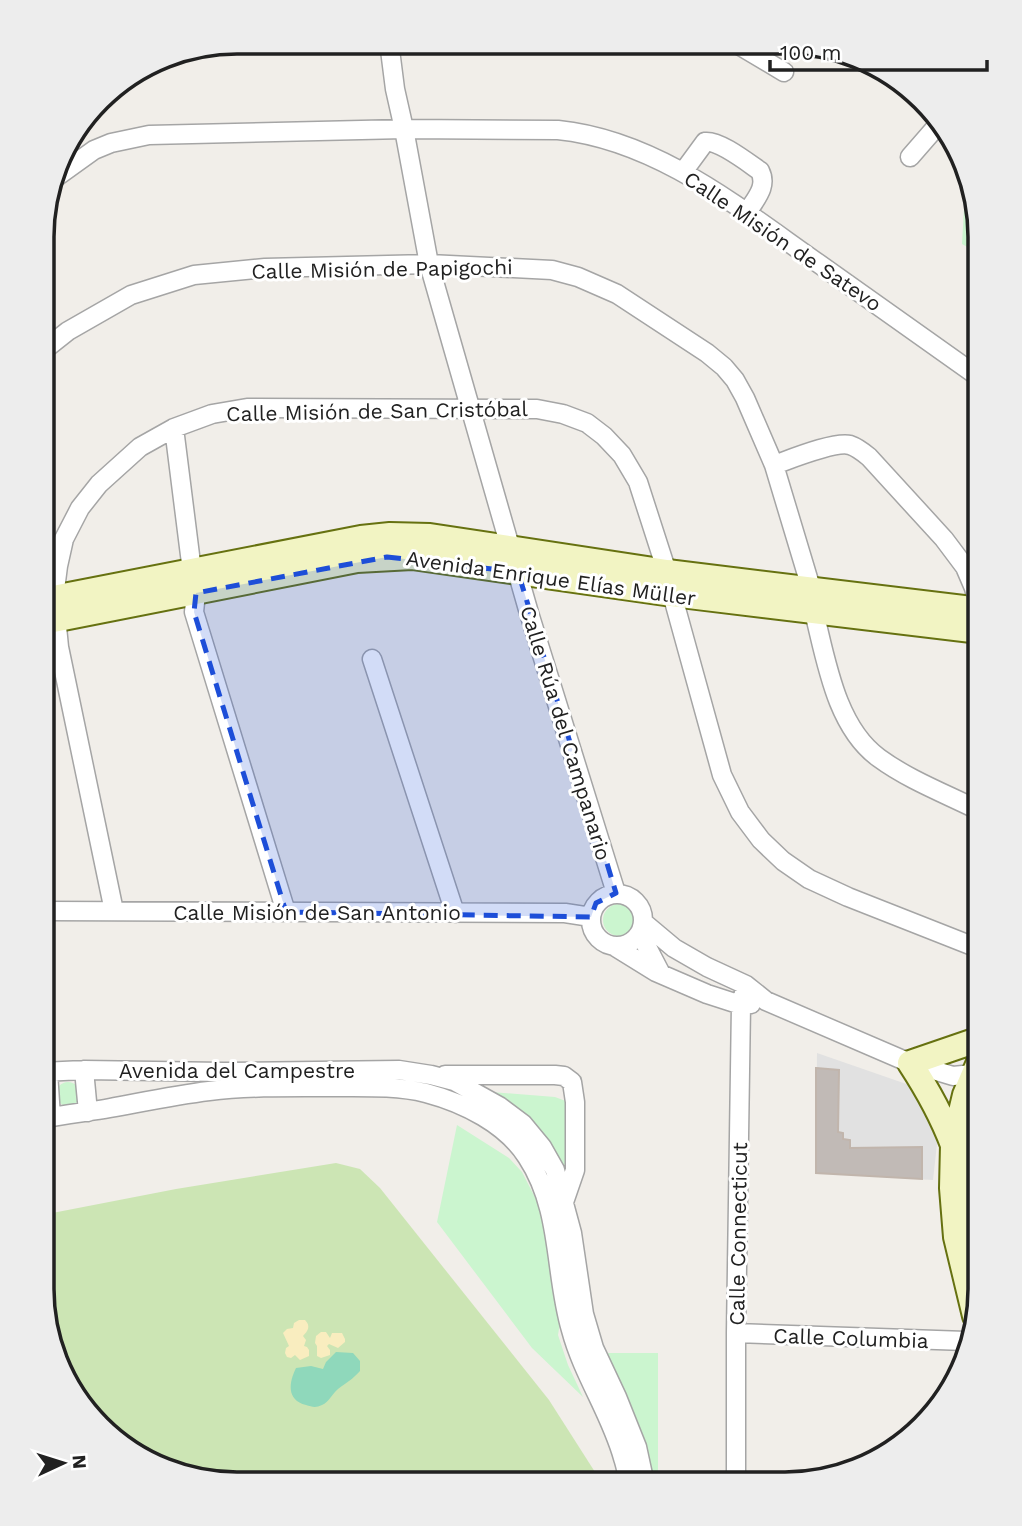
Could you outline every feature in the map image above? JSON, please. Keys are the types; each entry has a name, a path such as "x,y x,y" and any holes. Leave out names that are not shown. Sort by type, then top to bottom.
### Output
{"main road":[{"name":"Avenida Enrique Elías Müller","path":"194,582 362,538 390,535 430,536 510,548 670,583"},
{"name":"Avenida Enrique Elías Müller","path":"54,609 194,582 358,560 412,557 518,572 670,583 968,619"},
{"path":"967,1043 910,1063 940,1114 967,1143"},
{"path":"967,1146 952,1188 956,1237 967,1283"}],"street":[{"name":"Calle Rúa del Campanario","path":"390,54 429,264 528,613 616,893"},
{"path":"754,54 784,72"},
{"name":"Calle Misión de Satevo","path":"67,169 94,150 111,143 149,135 404,129 580,132 625,146 683,172 747,213 968,369"},
{"path":"910,156 933,131"},
{"path":"683,172 705,142 709,141 760,171 763,187 747,213"},
{"name":"Calle Misión de Papigochi","path":"54,342 68,331 131,295 194,275 265,268 429,264 552,270 578,277 617,294 707,353 735,380 745,398 775,465 813,600 830,676 844,715 861,740 876,757 897,770 967,805"},
{"name":"Calle Misión de San Cristóbal","path":"54,586 65,539 80,508 99,484 140,447 174,428 212,414 247,408 537,409 563,414 587,423 622,455 638,482 670,583 722,775 740,812 761,840 783,861 809,879 967,944"},
{"path":"174,428 194,582 194,612 286,912"},
{"path":"775,465 838,444 850,445 860,450 944,538 968,573"},
{"name":"Calle Misión de San Cristóbal","path":"54,628 114,911"},
{"path":"372,659 455,912"},
{"path":"667,976 646,945 642,913 633,898 616,893 596,903 591,917 592,925 594,933 606,944 614,946 667,976 707,994 741,1005 766,1001"},
{"name":"Calle Misión de San Antonio","path":"54,911 565,913 591,917"},
{"path":"614,946 630,942 637,937 642,926"},
{"path":"642,926 707,967 746,985 766,1001 910,1063 967,1079"},
{"path":"667,976 686,954"},
{"name":"Calle Connecticut","path":"736,1472 741,1005 746,985"},
{"path":"84,1070 88,1112"},
{"path":"399,1070 400,1090"},
{"name":"Avenida del Campestre","path":"54,1072 399,1070 430,1074 555,1074 572,1082 575,1102 575,1170 564,1202"},
{"name":"Avenida del Campestre","path":"430,1074 471,1089 523,1124 542,1147 555,1170 564,1202 564,1234 626,1472"},
{"name":"Avenida del Campestre","path":"54,1117 232,1089 369,1087 424,1093 470,1110 509,1136 527,1157 564,1234"},
{"name":"Calle Columbia","path":"736,1334 960,1341"},
{"name":"Avenida del Campestre","path":"609,1400 637,1447 642,1472"}],"highlighted area":[{"path":"387,557 518,572 616,893 596,903 591,917 286,912 194,612 196,593"}],"green space":[{"path":"965,206 968,247 962,244"},
{"path":"619,904 630,909 635,920 630,931 619,936 608,931 603,920 608,909"},
{"path":"68,1082 76,1086 80,1094 76,1102 68,1106 60,1102 56,1094 60,1086"},
{"path":"453,1089 555,1097 571,1103 572,1214 552,1167 514,1126"},
{"path":"457,1125 509,1158 522,1172 541,1209 552,1253 560,1323 558,1335 583,1397 532,1348 437,1222"},
{"path":"336,1163 360,1169 380,1188 549,1400 595,1472 237,1472 190,1466 167,1458 126,1434 92,1400 68,1359 60,1336 54,1289 54,1213 176,1189"},
{"path":"336,1352 353,1353 360,1361 360,1371 320,1406 300,1403 291,1390 296,1368 311,1366 323,1369"},
{"path":"594,1353 658,1353 658,1472 639,1472"}],"sand":[{"path":"305,1320 308,1324 303,1336 306,1340 304,1346 309,1350 309,1356 300,1360 295,1355 287,1357 285,1353 289,1346 283,1333 293,1328 294,1323"},
{"path":"326,1332 330,1338 332,1333 342,1333 345,1342 338,1348 329,1344 327,1346 330,1355 321,1358 317,1356 315,1343 316,1336"}],"shaded area":[{"path":"817,1053 915,1087 935,1121 937,1144 933,1180 816,1173"}],"building":[{"path":"816,1068 839,1070 838,1132 843,1133 843,1139 850,1140 850,1148 922,1147 922,1179 816,1173"}]}
